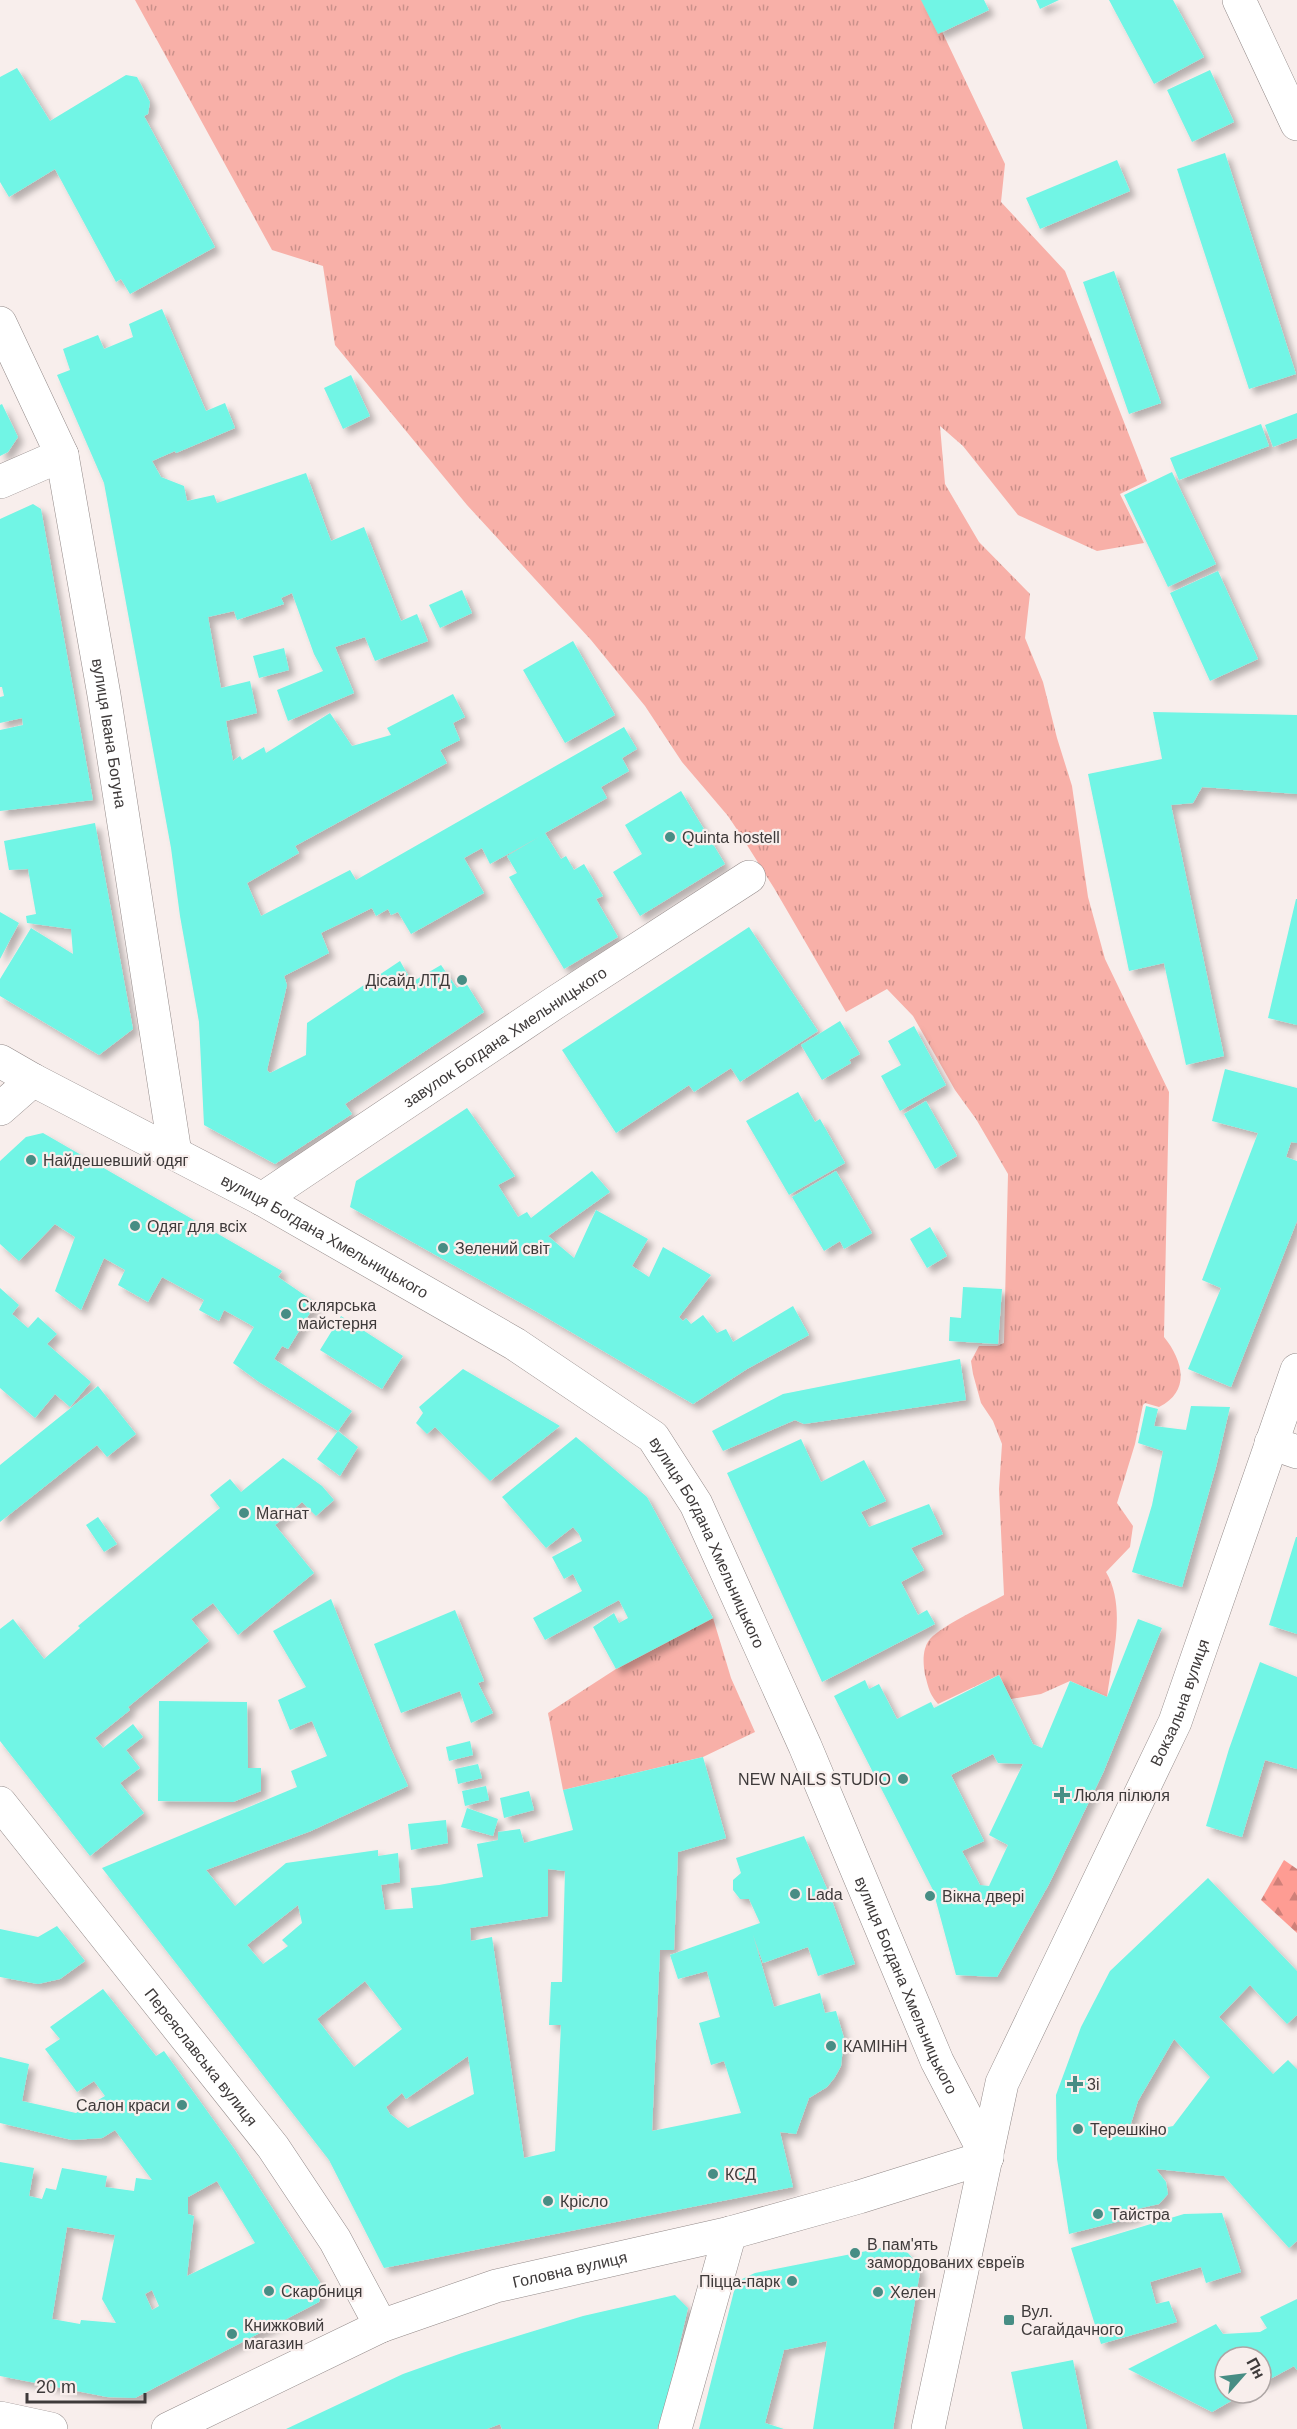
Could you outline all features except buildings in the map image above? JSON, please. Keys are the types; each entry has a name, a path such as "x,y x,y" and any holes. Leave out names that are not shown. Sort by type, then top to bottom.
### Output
{"street":[{"path":"1239,0 1297,124"},
{"name":"вулиця Івана Богуна","path":"0,324 62,455 104,696 175,1153"},
{"path":"0,482 62,455"},
{"name":"завулок Богдана Хмельницького","path":"262,1198 556,1002 750,877"},
{"path":"0,1061 33,1080 0,1109"},
{"name":"вулиця Богдана Хмельницького","path":"33,1080 262,1198 515,1344 653,1437 696,1504 805,1746 937,2061 987,2157"},
{"name":"Вокзальна вулиця","path":"928,2429 1002,2083 1176,1722 1284,1447 1297,1370"},
{"name":"Переяславська вулиця","path":"0,1803 273,2147 335,2240 381,2326"},
{"name":"Головна вулиця","path":"168,2429 381,2326 496,2286 730,2233 848,2200 987,2157"},
{"path":"675,2429 730,2233"},
{"path":"0,2418 51,2429"}],"green space":[{"path":"135,0 927,0 1005,164 1001,202 1065,271 1147,481 1120,494 1144,543 1097,551 1018,515 963,446 940,426 945,484 979,542 1030,594 1025,638 1043,682 1072,786 1088,897 1105,959 1169,1092 1164,1337 1179,1365 1180,1384 1169,1400 1159,1407 1145,1403 1143,1405 1135,1444 1117,1503 1133,1526 1130,1547 1106,1572 1116,1601 1117,1617 1107,1697 1070,1681 1041,1694 1011,1699 999,1675 938,1704 931,1694 925,1675 924,1652 930,1639 954,1622 1004,1595 999,1489 1002,1444 993,1421 981,1403 971,1361 979,1346 997,1346 1004,1343 1008,1174 976,1119 955,1090 913,1016 887,989 846,1012 740,834 728,816 682,762 645,706 591,640 467,505 335,345 323,266 272,250"},
{"path":"713,1618 731,1678 755,1732 703,1757 563,1790 548,1713 616,1669"},
{"path":"1284,1860 1297,1869 1297,1933 1261,1900"}],"place":[{"name":"Quinta hostell","path":"670,837"},
{"name":"Дісайд ЛТД","path":"462,980"},
{"name":"Найдешевший одяг","path":"31,1160"},
{"name":"Одяг для всіх","path":"135,1226"},
{"name":"Зелений світ","path":"443,1248"},
{"name":"Склярська майстерня","path":"286,1314"},
{"name":"Магнат","path":"244,1513"},
{"name":"NEW NAILS STUDIO","path":"903,1779"},
{"name":"Люля пілюля","path":"1062,1795"},
{"name":"Lada","path":"795,1894"},
{"name":"Вікна двері","path":"930,1896"},
{"name":"КАМІНіН","path":"831,2046"},
{"name":"3і","path":"1075,2084"},
{"name":"Салон краси","path":"182,2105"},
{"name":"Терешкіно","path":"1078,2129"},
{"name":"КСД","path":"713,2174"},
{"name":"Крісло","path":"548,2201"},
{"name":"Тайстра","path":"1098,2214"},
{"name":"В пам'ять замордованих євреїв","path":"855,2253"},
{"name":"Піцца-парк","path":"792,2281"},
{"name":"Скарбниця","path":"269,2291"},
{"name":"Хелен","path":"878,2292"},
{"name":"Вул. Сагайдачного","path":"1009,2320"},
{"name":"Книжковий магазин","path":"232,2334"}]}
